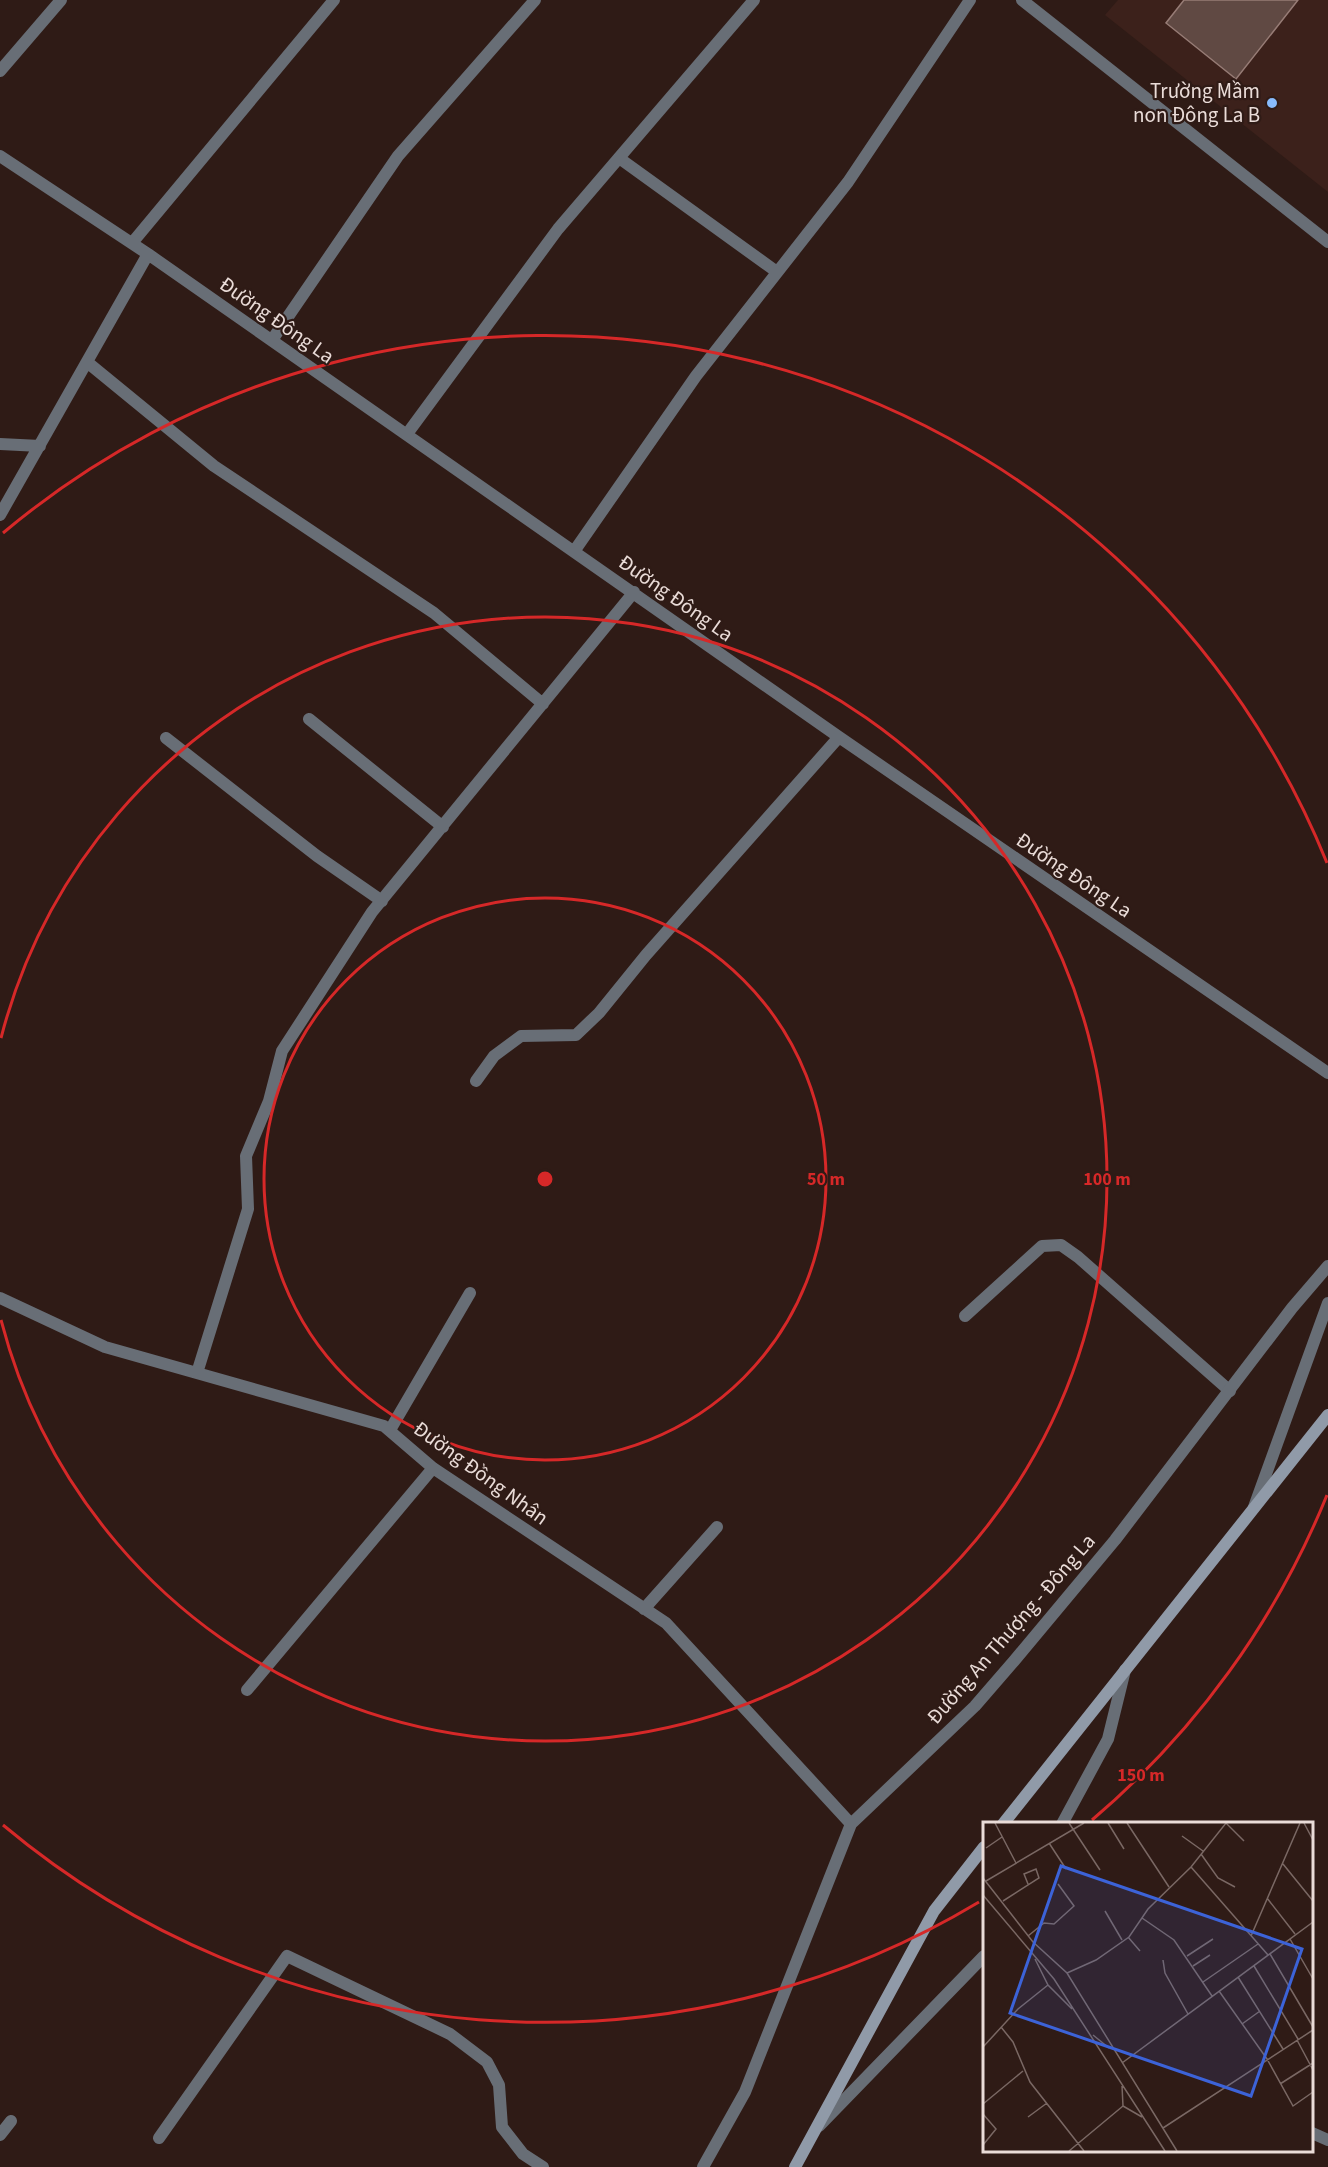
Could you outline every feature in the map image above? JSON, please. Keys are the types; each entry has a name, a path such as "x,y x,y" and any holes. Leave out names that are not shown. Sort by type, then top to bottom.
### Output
{"main road":[{"path":"1005,1822 1125,1668 1252,1514 1328,1415"},
{"path":"795,2167 934,1911 983,1848"}],"street":[{"path":"0,71 61,0"},
{"path":"132,243 334,0"},
{"path":"272,340 398,156 535,0"},
{"path":"407,434 558,230 754,0"},
{"path":"575,550 696,376 848,182 970,0"},
{"path":"1022,0 1328,242"},
{"name":"Đường Đông La","path":"0,156 148,254 575,550 839,737 1328,1073"},
{"path":"619,158 777,272"},
{"path":"0,515 148,254"},
{"path":"87,362 214,466 434,613 543,704"},
{"path":"0,444 39,446"},
{"path":"197,1373 248,1209 246,1156 269,1101 282,1051 382,901 634,592"},
{"path":"309,719 443,827"},
{"path":"476,1081 494,1056 521,1036 576,1035 839,737"},
{"path":"166,738 317,856 382,901"},
{"path":"965,1316 1041,1245 1061,1245 1078,1257 1230,1391"},
{"name":"Đường An Thượng - Đông La","path":"704,2167 745,2092 851,1824 975,1706 1115,1540 1292,1308 1328,1266"},
{"path":"390,1430 470,1293"},
{"name":"Đường Đồng Nhân","path":"0,1298 105,1347 384,1426 433,1468 666,1623 851,1824"},
{"path":"1252,1514 1328,1303"},
{"path":"247,1690 433,1468"},
{"path":"644,1609 717,1527"},
{"path":"1063,1822 1108,1739 1125,1668"},
{"path":"159,2138 287,1956 450,2034 487,2062 499,2085 502,2127 524,2154 543,2167"},
{"path":"816,2129 983,1957"},
{"path":"0,2135 11,2121"},
{"path":"1313,2134 1328,2140"}],"shaded area":[{"name":"Trường Mầm non Đông La B","path":"1118,0 1328,0 1328,192 1105,15"}],"building":[{"path":"1184,0 1298,0 1236,79 1166,23"}],"place":[{"name":"Trường Mầm non Đông La B","path":"1272,103"}]}
